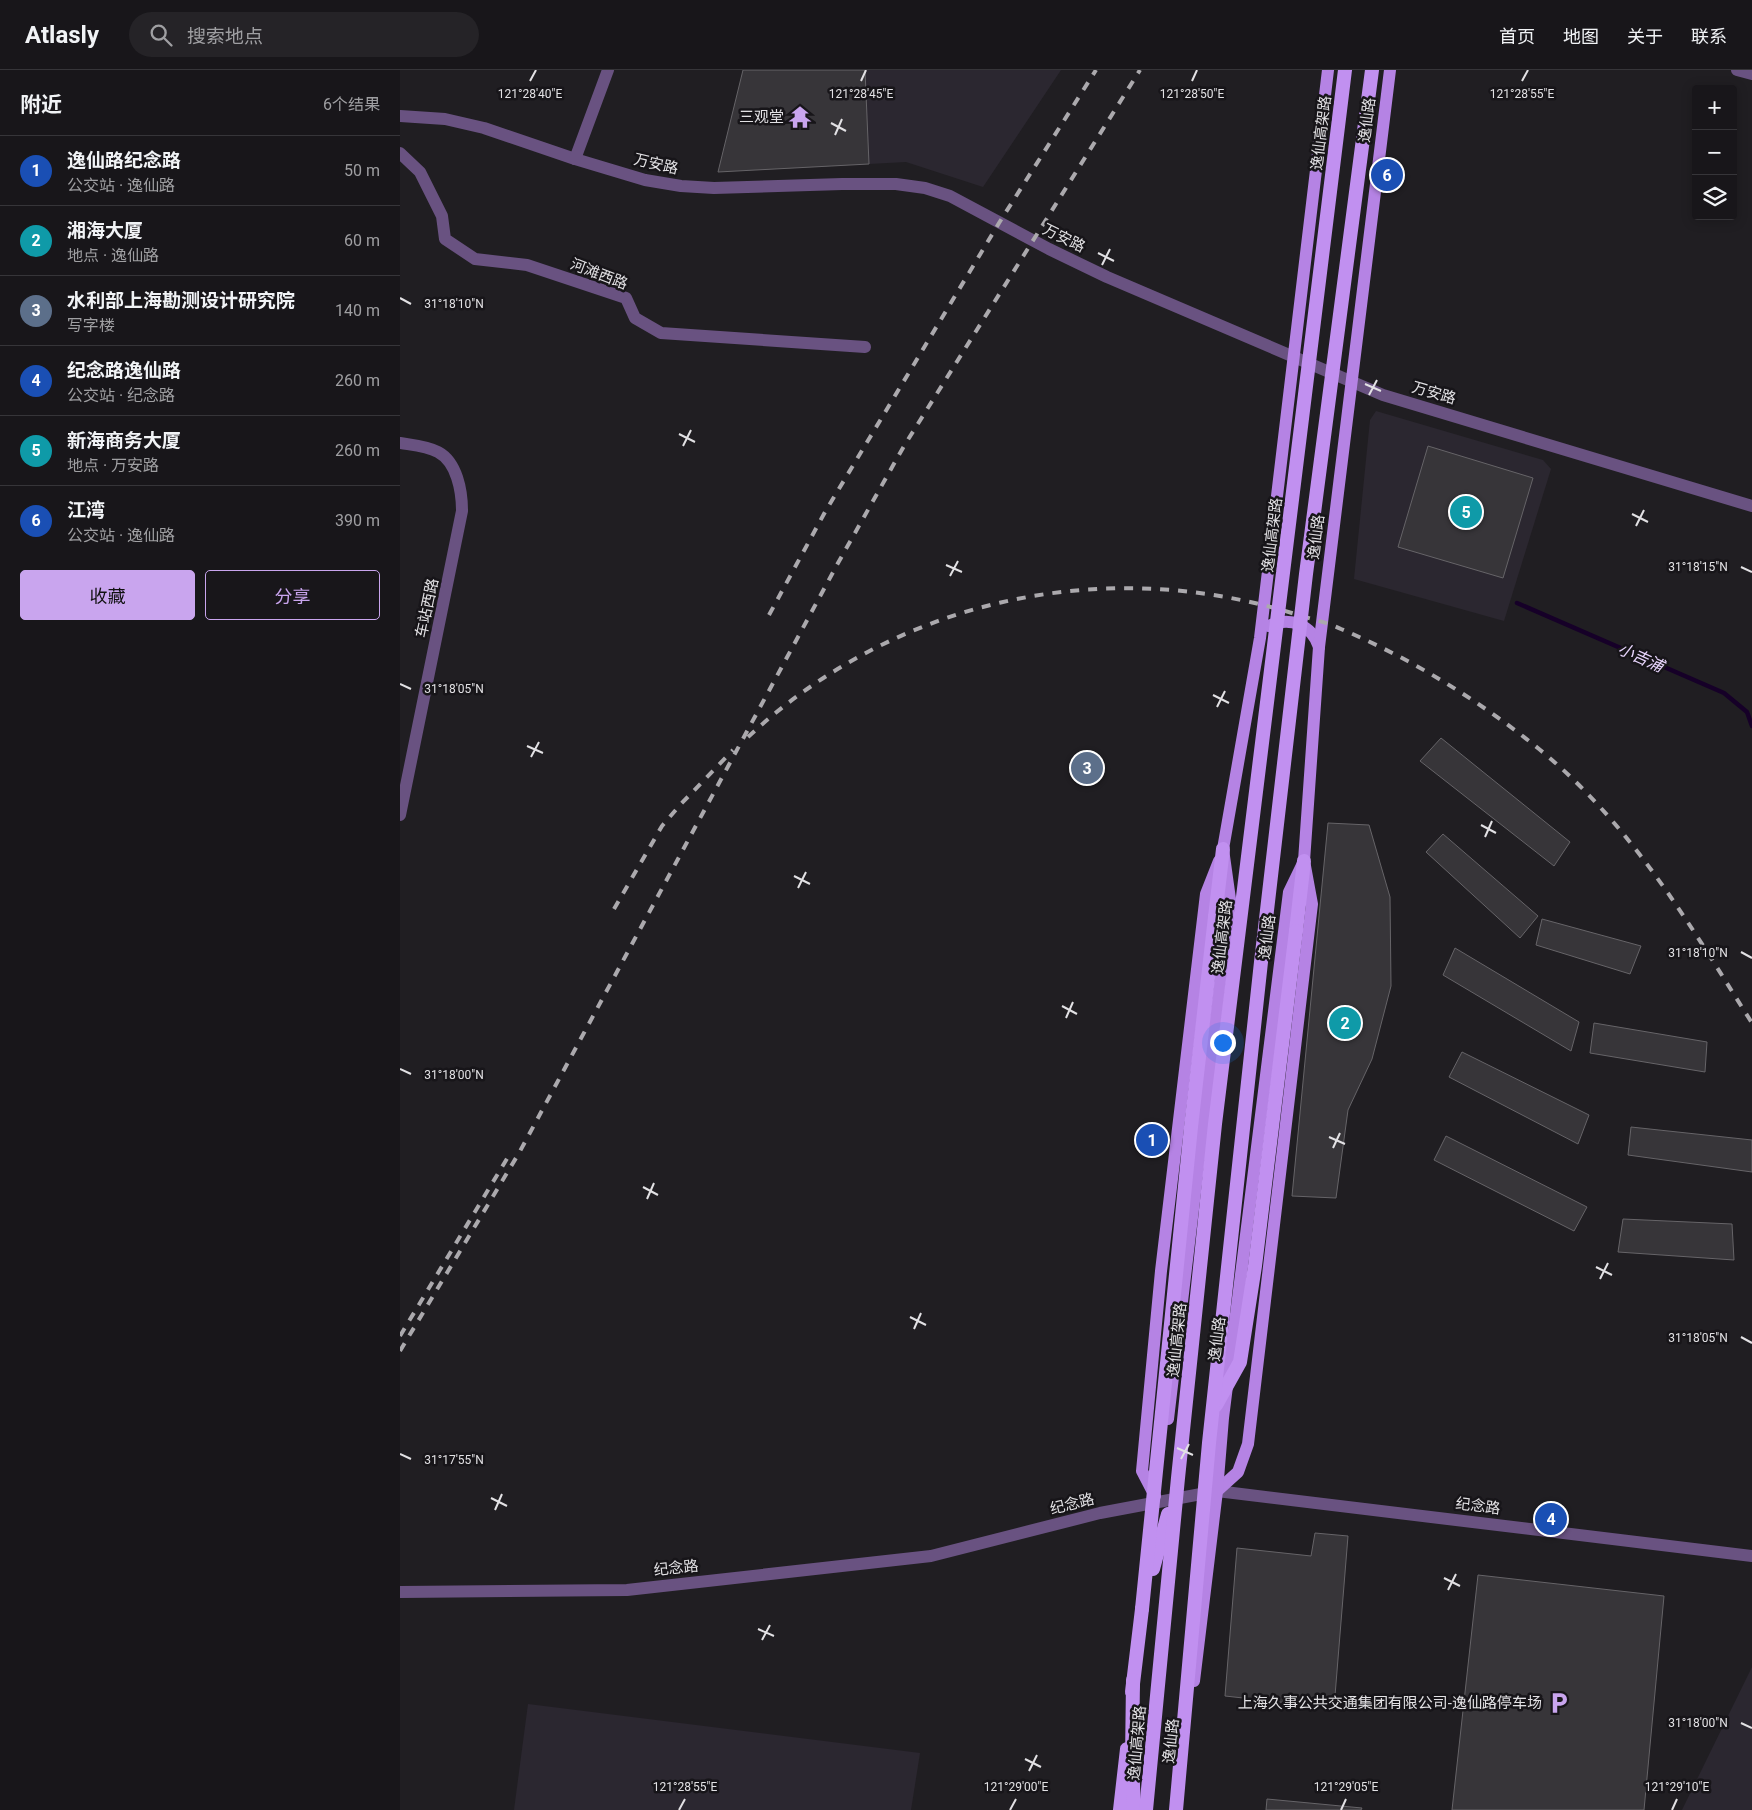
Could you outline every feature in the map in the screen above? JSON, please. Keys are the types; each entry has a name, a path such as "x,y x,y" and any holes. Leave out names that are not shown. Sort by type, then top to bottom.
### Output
{"highway":[{"name":"逸仙高架路","path":"1146,1810 1215,1124 1345,70"},
{"path":"1176,1810 1212,1412 1306,574 1372,70"},
{"path":"1120,1810 1191,1126 1223,849"},
{"path":"1212,1412 1240,1362 1255,1266 1304,861"},
{"path":"1142,1609 1178,1478"},
{"path":"1133,1680 1132,1760 1134,1810"}],"main road":[{"path":"1158,1502 1142,1471 1161,1272 1206,894 1223,849 1260,638 1328,70"},
{"name":"逸仙路","path":"1180,1810 1217,1491 1223,1418 1289,892 1304,861 1318,647 1390,70"},
{"path":"1260,638 1269,626 1276,623 1290,622 1304,626 1311,632 1318,647"},
{"path":"1127,1810 1158,1502 1230,899 1223,849"},
{"path":"1217,1491 1238,1472 1248,1444 1312,904 1304,861"}],"street":[{"path":"574,159 608,70"},
{"path":"1737,70 1752,74"},
{"name":"万安路","path":"400,116 445,119 484,128 574,159 645,180 681,186 714,188 896,184 925,188 950,196 1048,249 1107,277 1383,395 1752,506"},
{"name":"河滩西路","path":"400,153 420,172 442,216 445,239 476,259 527,266 626,298 635,318 661,333 865,347"},
{"name":"车站西路","path":"400,442 431,449 444,456 453,468 460,487 462,511 400,815"},
{"name":"纪念路","path":"400,1592 627,1590 931,1556 1100,1513 1217,1491 1752,1556"}],"shaded area":[{"path":"865,70 1061,70 983,187 906,162 869,164"},
{"path":"1376,411 1543,460 1551,469 1504,621 1354,579 1370,420"},
{"path":"1752,1667 1752,1810 1682,1810"},
{"path":"528,1704 920,1753 911,1810 514,1810"}],"building":[{"name":"三观堂","path":"743,70 865,70 869,164 718,172"},
{"path":"1428,446 1533,478 1503,578 1398,547"},
{"path":"1441,738 1570,842 1554,866 1420,761"},
{"path":"1328,823 1369,825 1390,897 1391,986 1372,1059 1348,1110 1336,1198 1292,1196"},
{"path":"1443,834 1538,916 1520,938 1426,852"},
{"path":"1542,919 1641,946 1630,974 1536,945"},
{"path":"1455,948 1579,1022 1571,1051 1443,975"},
{"path":"1594,1023 1707,1042 1705,1072 1590,1053"},
{"path":"1462,1052 1589,1115 1578,1144 1449,1077"},
{"path":"1631,1127 1752,1140 1752,1172 1628,1155"},
{"path":"1446,1136 1587,1207 1574,1231 1434,1160"},
{"path":"1623,1219 1732,1224 1734,1260 1618,1252"},
{"path":"1315,1533 1348,1536 1334,1708 1225,1696 1237,1548 1311,1556"},
{"name":"上海久事公共交通集团有限公司-逸仙路停车场","path":"1478,1575 1664,1596 1644,1810 1452,1810"},
{"path":"1267,1799 1362,1808 1361,1810 1266,1810"}],"waterway":[{"name":"小吉浦","path":"1517,603 1724,693 1747,712 1752,726"}],"railway":[{"path":"769,615 825,512 999,223 1096,70"},
{"path":"400,1351 519,1153 838,563 904,446 1140,70"},
{"path":"748,737 806,690 868,652 935,622 1005,602 1076,590 1149,589 1222,596 1295,614 1330,624 1419,667 1493,714 1539,749 1572,778 1602,810 1657,877 1706,949 1752,1023"},
{"path":"614,909 662,826 733,750"},
{"path":"400,1336 511,1152"}],"place":[{"name":"三观堂","path":"800,117"},
{"name":"江湾","path":"1387,175"},
{"name":"新海商务大厦","path":"1466,512"},
{"name":"水利部上海勘测设计研究院","path":"1087,768"},
{"name":"湘海大厦","path":"1345,1023"},
{"name":"逸仙路纪念路","path":"1152,1140"},
{"name":"纪念路逸仙路","path":"1551,1519"},
{"name":"上海久事公共交通集团有限公司-逸仙路停车场","path":"1559,1703"}]}
